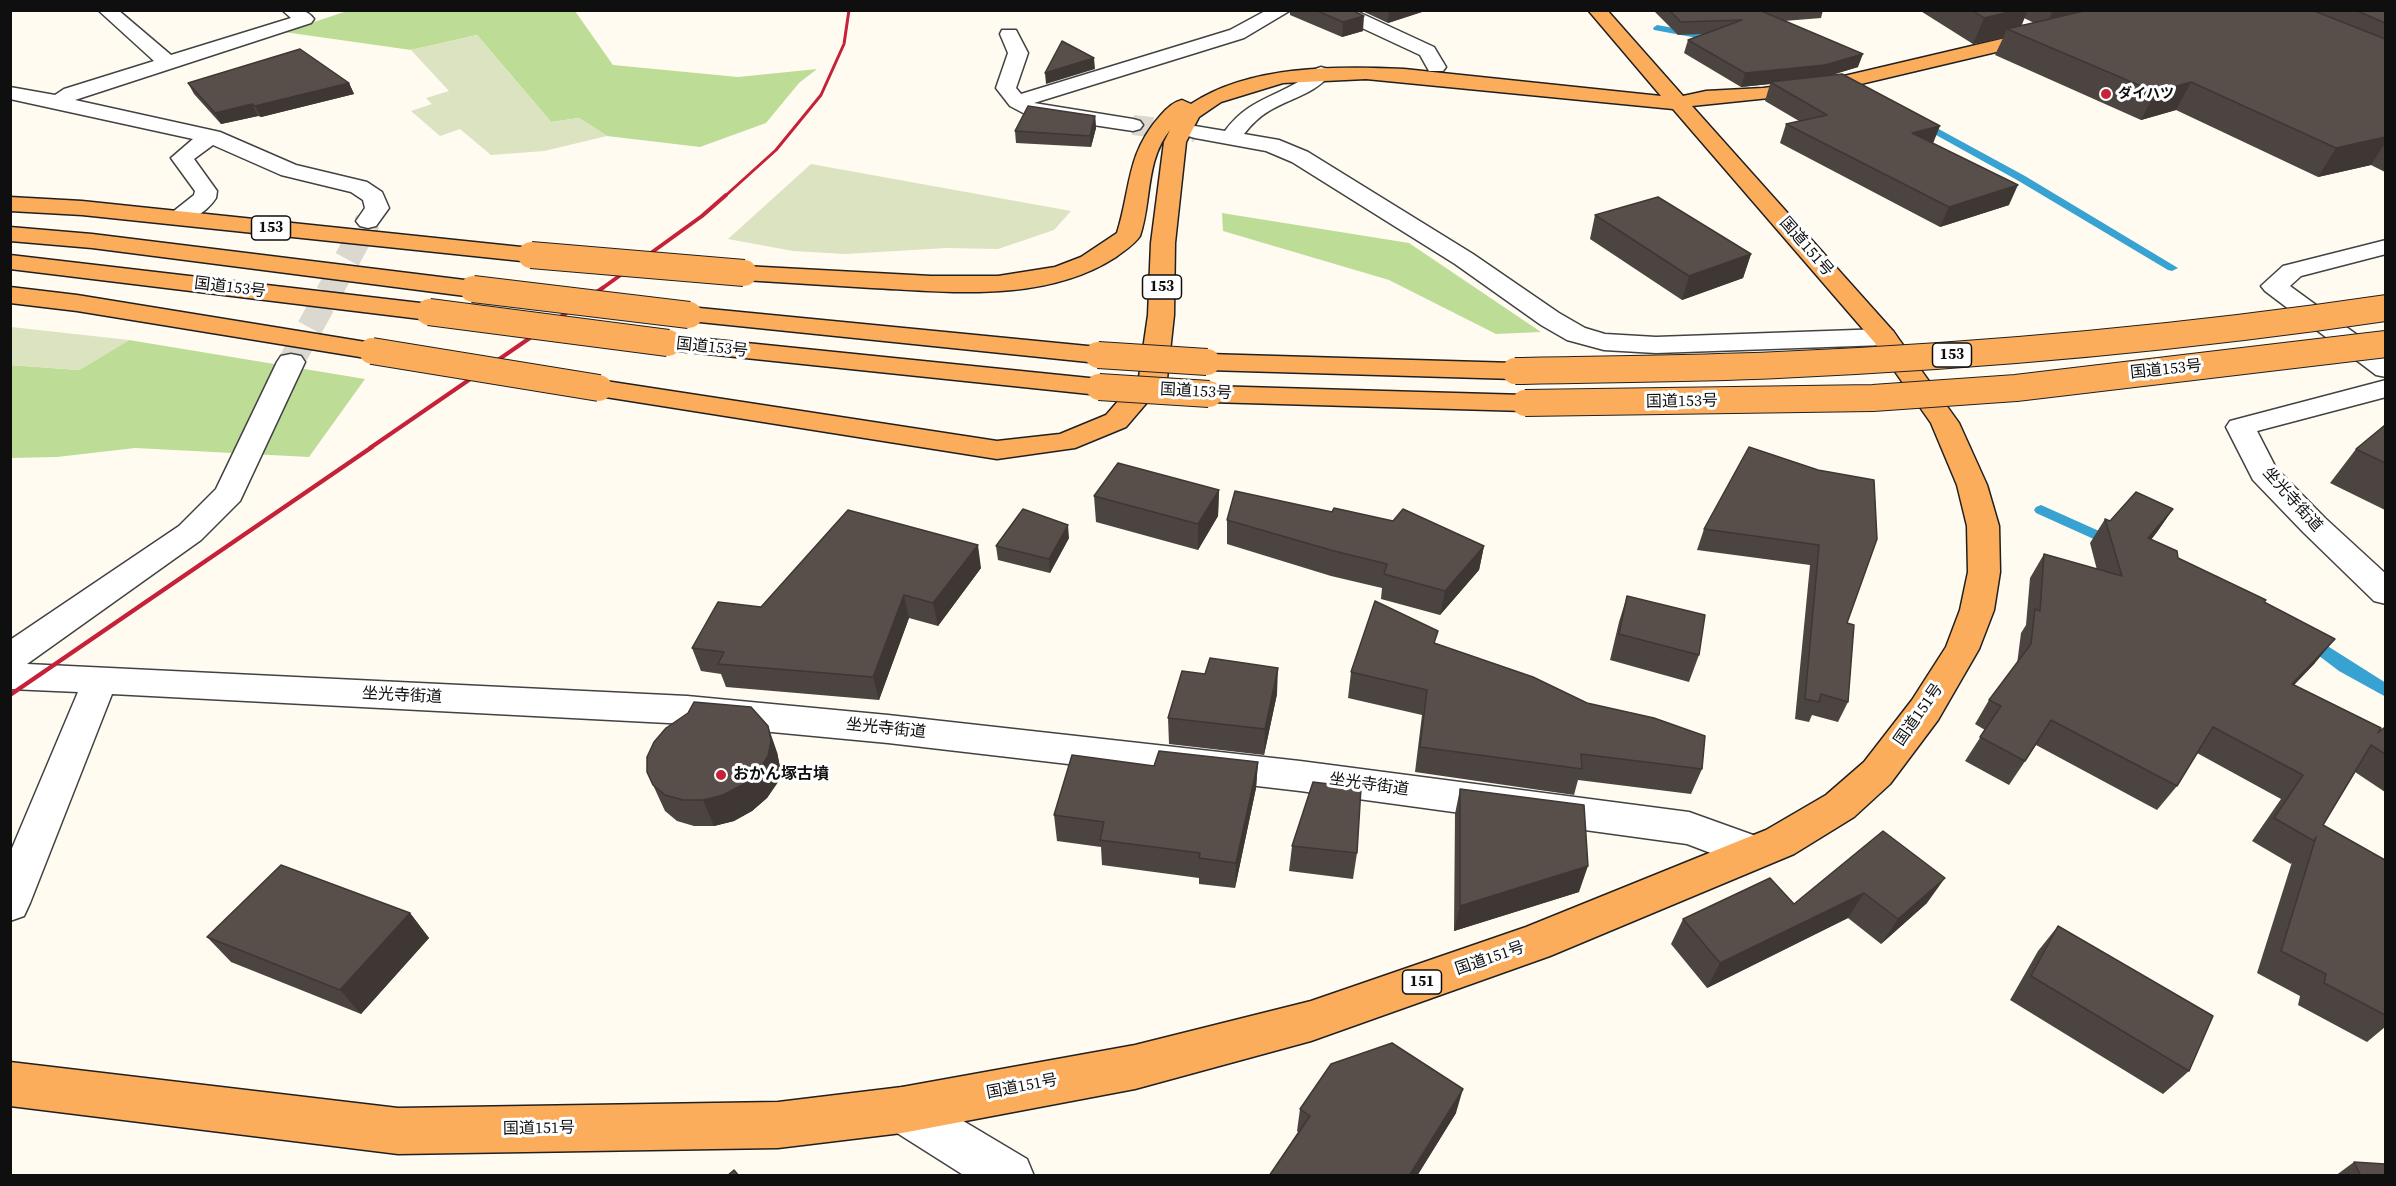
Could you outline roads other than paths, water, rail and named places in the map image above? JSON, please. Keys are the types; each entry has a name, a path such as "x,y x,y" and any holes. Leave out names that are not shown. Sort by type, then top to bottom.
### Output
{"highway":[{"name":"国道151号","path":"10,1084 398,1131 778,1125 902,1110 1135,1066 1311,1021 1535,943 1780,842 1840,806 1877,773 1938,690 1962,649 1977,610 1984,572 1983,526 1972,485 1945,423 1884,337 1684,97 1597,10"},
{"name":"153","path":"10,295 77,303 997,450 1065,442 1116,421 1153,379 1161,315 1163,243 1175,142 1184,123 1202,106 1230,92 1282,77 1321,74 1404,75 1590,96 1684,97 1762,94 1832,85 2062,31"},
{"name":"153","path":"10,204 82,208 531,255 744,273 933,284 996,283 1038,279 1074,269 1104,256 1128,236 1142,158 1151,140 1164,122 1186,103 1233,82 1299,67 1337,63 1379,63 1436,66 1684,97"},
{"name":"国道153号","path":"10,234 104,242 689,315 1098,355 1208,362 1515,371 1777,365 2052,349 2192,335 2385,308"},
{"name":"国道153号","path":"10,262 668,343 1099,387 1209,394 1525,403 1885,397 2016,388 2385,344"}],"street":[{"path":"106,10 168,63"},
{"path":"59,102 71,93 305,19 291,10"},
{"path":"1017,102 1237,34 1282,10"},
{"path":"1338,10 1427,51 1436,66"},
{"path":"2019,26 2041,36"},
{"path":"1009,34 1018,53 1006,88 1012,99 1034,111 1133,125"},
{"path":"1231,137 1238,126 1261,106 1314,82 1321,74"},
{"path":"10,93 212,137 289,170 359,187 374,197 377,207 368,221"},
{"path":"1196,132 1270,145 1300,157 1464,259 1550,319 1576,334 1604,342 1656,345 1884,337"},
{"path":"177,218 205,198 206,190 182,158 196,146 212,137"},
{"path":"2385,247 2292,271 2274,286 2385,369"},
{"path":"10,658 190,533 229,494 291,362"},
{"name":"坐光寺街道","path":"2385,388 2240,427 2264,473 2385,593"},
{"name":"坐光寺街道","path":"10,676 687,710 888,729 1300,776 1689,828 1754,852"},
{"path":"10,903 99,681"},
{"path":"902,1110 1010,1176"}],"waterway":[{"path":"1657,28 1719,39"},
{"path":"1921,123 2021,178 2172,268"},
{"path":"2041,510 2112,542"},
{"path":"2307,639 2345,667 2386,691"}],"tunnel":[{"path":"1133,125 1195,132"},
{"path":"291,362 368,221"}],"railway":[{"path":"724,197 776,150 821,95 844,44 849,10"},
{"path":"370,448 604,287 702,216 726,195"},
{"path":"10,695 372,447"}],"place":[{"name":"ダイハツ","path":"2106,94"},
{"name":"おかん塚古墳","path":"721,775"}]}
